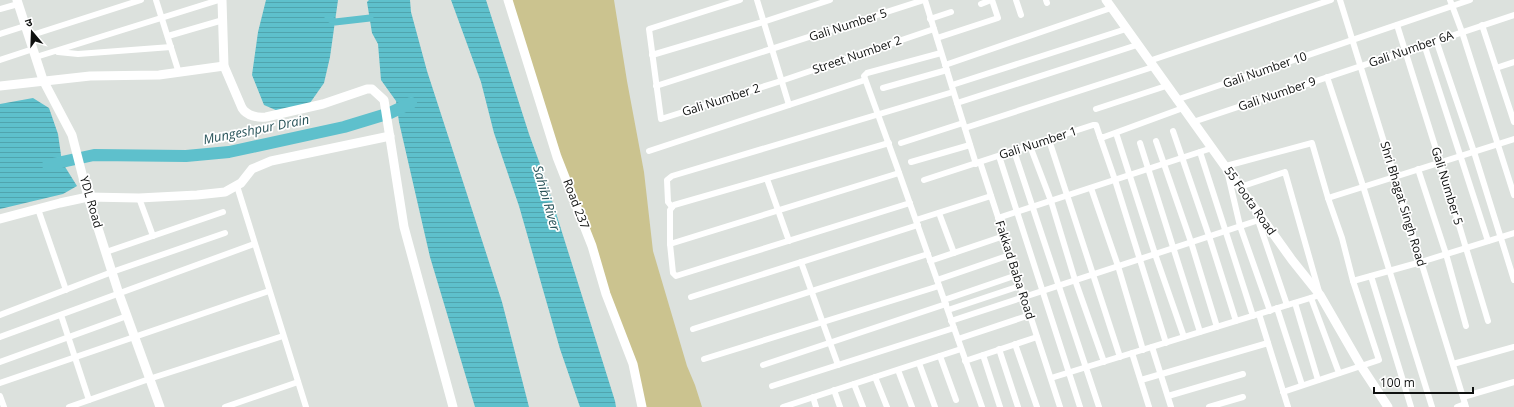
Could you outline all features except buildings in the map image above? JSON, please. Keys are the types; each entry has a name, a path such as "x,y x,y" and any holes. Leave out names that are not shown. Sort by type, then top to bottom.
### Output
{"street":[{"path":"29,36 141,0"},
{"path":"156,0 179,73"},
{"path":"0,60 34,53 57,51 219,0"},
{"path":"222,0 224,20 224,66 243,111 257,117 266,117 317,105 367,89 372,90 384,100 404,227 453,407"},
{"name":"Road 237","path":"508,0 557,157 592,246 606,294 633,364 642,407"},
{"path":"656,86 648,29 740,0"},
{"path":"757,0 789,105"},
{"path":"652,55 763,22 830,0"},
{"name":"Fakkad Baba Road","path":"924,0 970,145 991,196 1060,407"},
{"name":"Gali Number 5","path":"656,86 924,0"},
{"path":"937,38 998,18 991,0 980,4"},
{"path":"1016,0 1022,16"},
{"name":"55 Foota Road","path":"1106,0 1176,100 1226,166 1260,220 1292,260 1361,366 1384,406"},
{"path":"901,142 964,125 1151,64 1332,0"},
{"name":"Shri Bhagat Singh Road","path":"1340,0 1466,406"},
{"path":"1353,40 1397,25 1451,3 1470,0"},
{"path":"0,10 17,2"},
{"name":"YDL Road","path":"17,2 43,80 70,131 76,146 88,197 119,294 160,407"},
{"path":"1451,3 1499,144 1514,194"},
{"path":"883,88 946,68 1111,8"},
{"path":"930,19 951,12"},
{"path":"1514,15 1482,25 1514,122"},
{"path":"168,36 224,20"},
{"name":"Gali Number 5","path":"1397,25 1488,321"},
{"name":"Gali Number 6A","path":"1361,66 1482,25"},
{"path":"0,34 25,26"},
{"name":"Street Number 2","path":"781,81 934,29"},
{"path":"672,206 668,202 667,180 672,176 877,115 1126,29"},
{"name":"Gali Number 10","path":"1176,100 1353,40"},
{"path":"1436,40 1474,152 1514,280"},
{"path":"1424,44 1488,241"},
{"path":"957,103 1137,45"},
{"path":"57,51 78,54 171,47"},
{"path":"941,53 867,73 864,76 877,115 900,173 982,407"},
{"path":"1496,68 1514,62"},
{"path":"0,86 43,80 90,76 159,75 224,66"},
{"name":"Gali Number 9","path":"1193,122 1361,66"},
{"path":"1327,77 1363,186 1432,407"},
{"path":"650,151 865,80"},
{"name":"Gali Number 2","path":"656,86 661,119 781,81"},
{"path":"1096,108 1166,86"},
{"path":"1166,343 1100,137 1116,133 1183,108"},
{"name":"Gali Number 1","path":"924,180 1093,125 1096,125 1100,137"},
{"path":"1173,131 1236,321"},
{"path":"1116,133 1131,175 1155,254 1184,337"},
{"path":"0,219 88,197 139,198 225,192 241,183 251,170 271,160 390,136"},
{"path":"1328,198 1514,139"},
{"path":"1049,140 1120,357"},
{"path":"1156,141 1191,242 1217,327"},
{"path":"672,206 888,143"},
{"path":"1140,143 1200,332"},
{"path":"1270,310 1240,226 1226,166 1312,143 1328,198 1342,238 1353,281 1379,360 1283,392"},
{"path":"911,162 970,145"},
{"path":"1030,146 1051,201 1075,280 1104,362"},
{"path":"998,218 1212,148"},
{"path":"1014,151 1099,407"},
{"path":"1200,152 1225,231 1268,343 1288,407"},
{"path":"999,156 1080,407"},
{"path":"1418,169 1446,254 1466,326"},
{"path":"1240,187 1285,172 1315,297 1338,373"},
{"path":"670,244 900,173"},
{"path":"767,179 789,242"},
{"path":"237,186 306,407"},
{"path":"1091,188 1118,266 1143,350"},
{"path":"691,297 801,262 917,222 939,212 991,196"},
{"path":"139,198 153,236"},
{"path":"672,206 670,210 670,244 673,273 676,276 910,203"},
{"path":"38,209 66,290"},
{"path":"106,252 223,212"},
{"path":"939,212 954,253"},
{"path":"951,321 1260,220 1287,305"},
{"path":"0,315 112,272 225,233"},
{"path":"1353,281 1421,262 1514,233"},
{"path":"693,329 811,292 929,258 954,253 1004,236"},
{"path":"0,337 254,244"},
{"path":"704,359 822,322 938,283 1010,254"},
{"path":"801,262 838,365"},
{"path":"946,305 1017,275"},
{"path":"1371,276 1411,407"},
{"path":"763,365 946,305 1020,286"},
{"path":"0,383 269,291"},
{"path":"1051,378 1315,297"},
{"path":"1295,303 1318,380"},
{"path":"1277,308 1302,386"},
{"path":"61,315 89,400"},
{"path":"958,340 1030,315"},
{"path":"0,362 127,316"},
{"path":"772,386 954,328"},
{"path":"69,407 149,379 284,336"},
{"path":"965,361 1037,337"},
{"path":"1141,380 1268,343"},
{"path":"1015,344 1037,407"},
{"path":"1152,347 1171,407"},
{"path":"1453,364 1514,347"},
{"path":"783,407 794,405 813,397 961,349"},
{"path":"999,349 1018,407"},
{"path":"1132,353 1149,407"},
{"path":"983,355 1000,407"},
{"path":"940,356 956,400"},
{"path":"919,363 935,407"},
{"path":"898,370 912,407"},
{"path":"1168,396 1243,374"},
{"path":"875,377 886,407"},
{"path":"225,407 298,382"},
{"path":"1463,396 1514,382"},
{"path":"854,384 863,407"},
{"path":"834,390 840,407"},
{"path":"0,396 2,406"},
{"path":"813,397 816,407"},
{"path":"1212,407 1232,404 1243,397"},
{"path":"1457,407 1466,406"}],"shaded area":[{"path":"512,0 614,0 644,172 653,251 687,366 702,407 644,407 558,154"}],"water":[{"path":"266,0 338,0 330,57 324,83 310,103 278,111 264,105 252,75 258,32"},
{"path":"369,0 410,0 411,12 427,71 502,302 529,407 475,407 430,257 399,122 396,101 381,80 378,44 372,33 367,2"},
{"name":"Sahibi River","path":"451,0 486,0 529,134 545,178 616,407 580,407 560,349 519,206 494,133 481,82"},
{"path":"33,98 49,108 58,134 62,162 77,186 63,194 0,209 0,104"}],"waterway":[{"path":"328,18 335,22 370,18"},
{"name":"Mungeshpur Drain","path":"48,165 94,155 186,156 229,152 344,127 390,113 411,103"}]}
